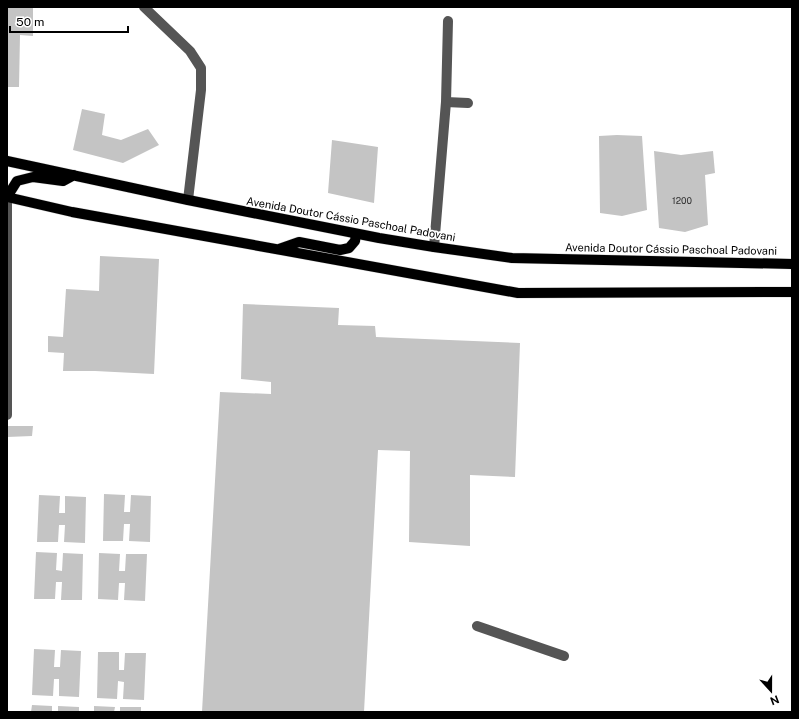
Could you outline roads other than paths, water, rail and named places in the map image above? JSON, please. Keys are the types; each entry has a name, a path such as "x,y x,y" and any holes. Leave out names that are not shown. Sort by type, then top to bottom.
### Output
{"main road":[{"name":"Avenida Doutor Cássio Paschoal Padovani","path":"7,162 356,234 512,258 792,264"},
{"path":"74,175 63,181 33,177 17,181 7,197 72,212 518,293 792,292"},
{"path":"279,249 299,242 340,250 349,248 355,241 356,234"}],"street":[{"path":"144,7 190,51 201,68 201,90 188,200"},
{"path":"434,247 446,102 448,21"},
{"path":"446,102 468,104"},
{"path":"7,197 7,415"},
{"path":"477,626 564,656"}]}
